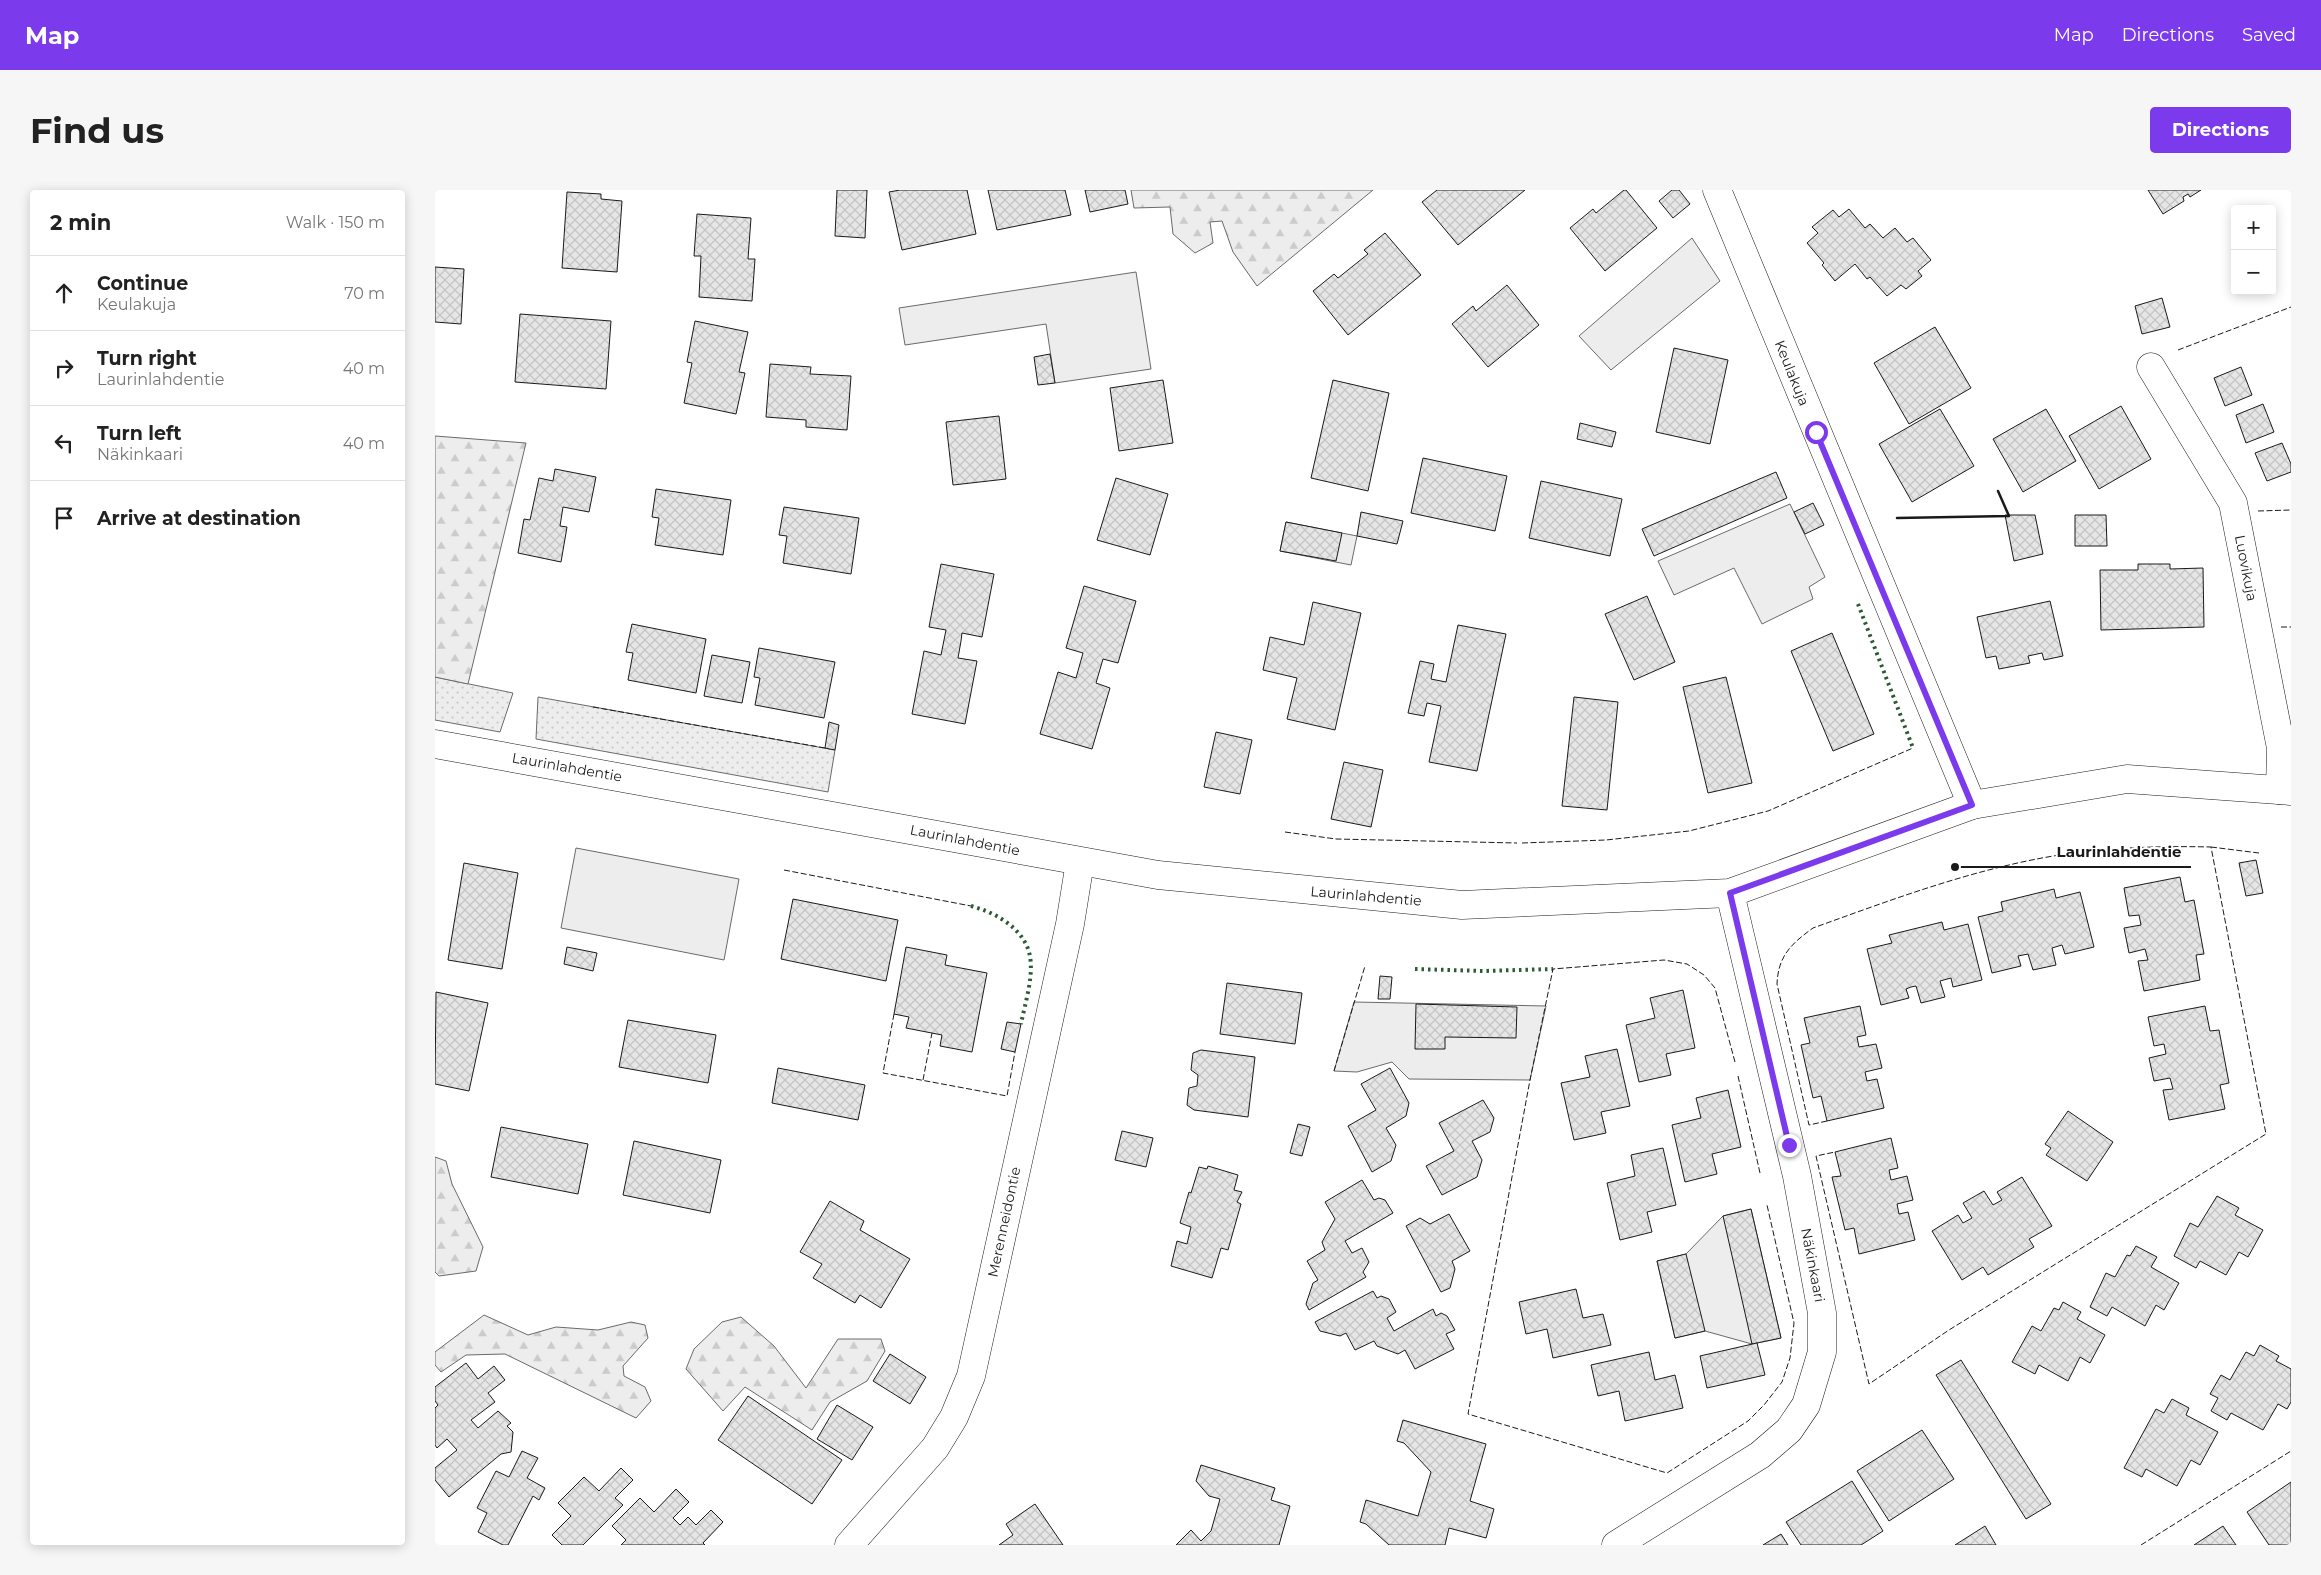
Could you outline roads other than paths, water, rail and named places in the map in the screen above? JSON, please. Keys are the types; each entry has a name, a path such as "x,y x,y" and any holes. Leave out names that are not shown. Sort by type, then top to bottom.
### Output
{"street":[{"name":"Keulakuja","path":"1717,190 1972,805"},
{"name":"Luovikuja","path":"2151,367 2233,503 2281,748 2286,790"},
{"name":"Laurinlahdentie","path":"435,744 836,815 1080,862 1158,875 1269,888 1462,905 1730,893 1972,805 2127,779 2286,790"},
{"name":"Merenneidontie","path":"849,1545 935,1448 954,1417 971,1376 1068,933 1080,862"},
{"name":"Näkinkaari","path":"1616,1545 1760,1455 1789,1430 1806,1405 1822,1352 1822,1313 1797,1176 1730,893"}],"place":[{"name":"Laurinlahdentie","path":"1955,867"}]}
